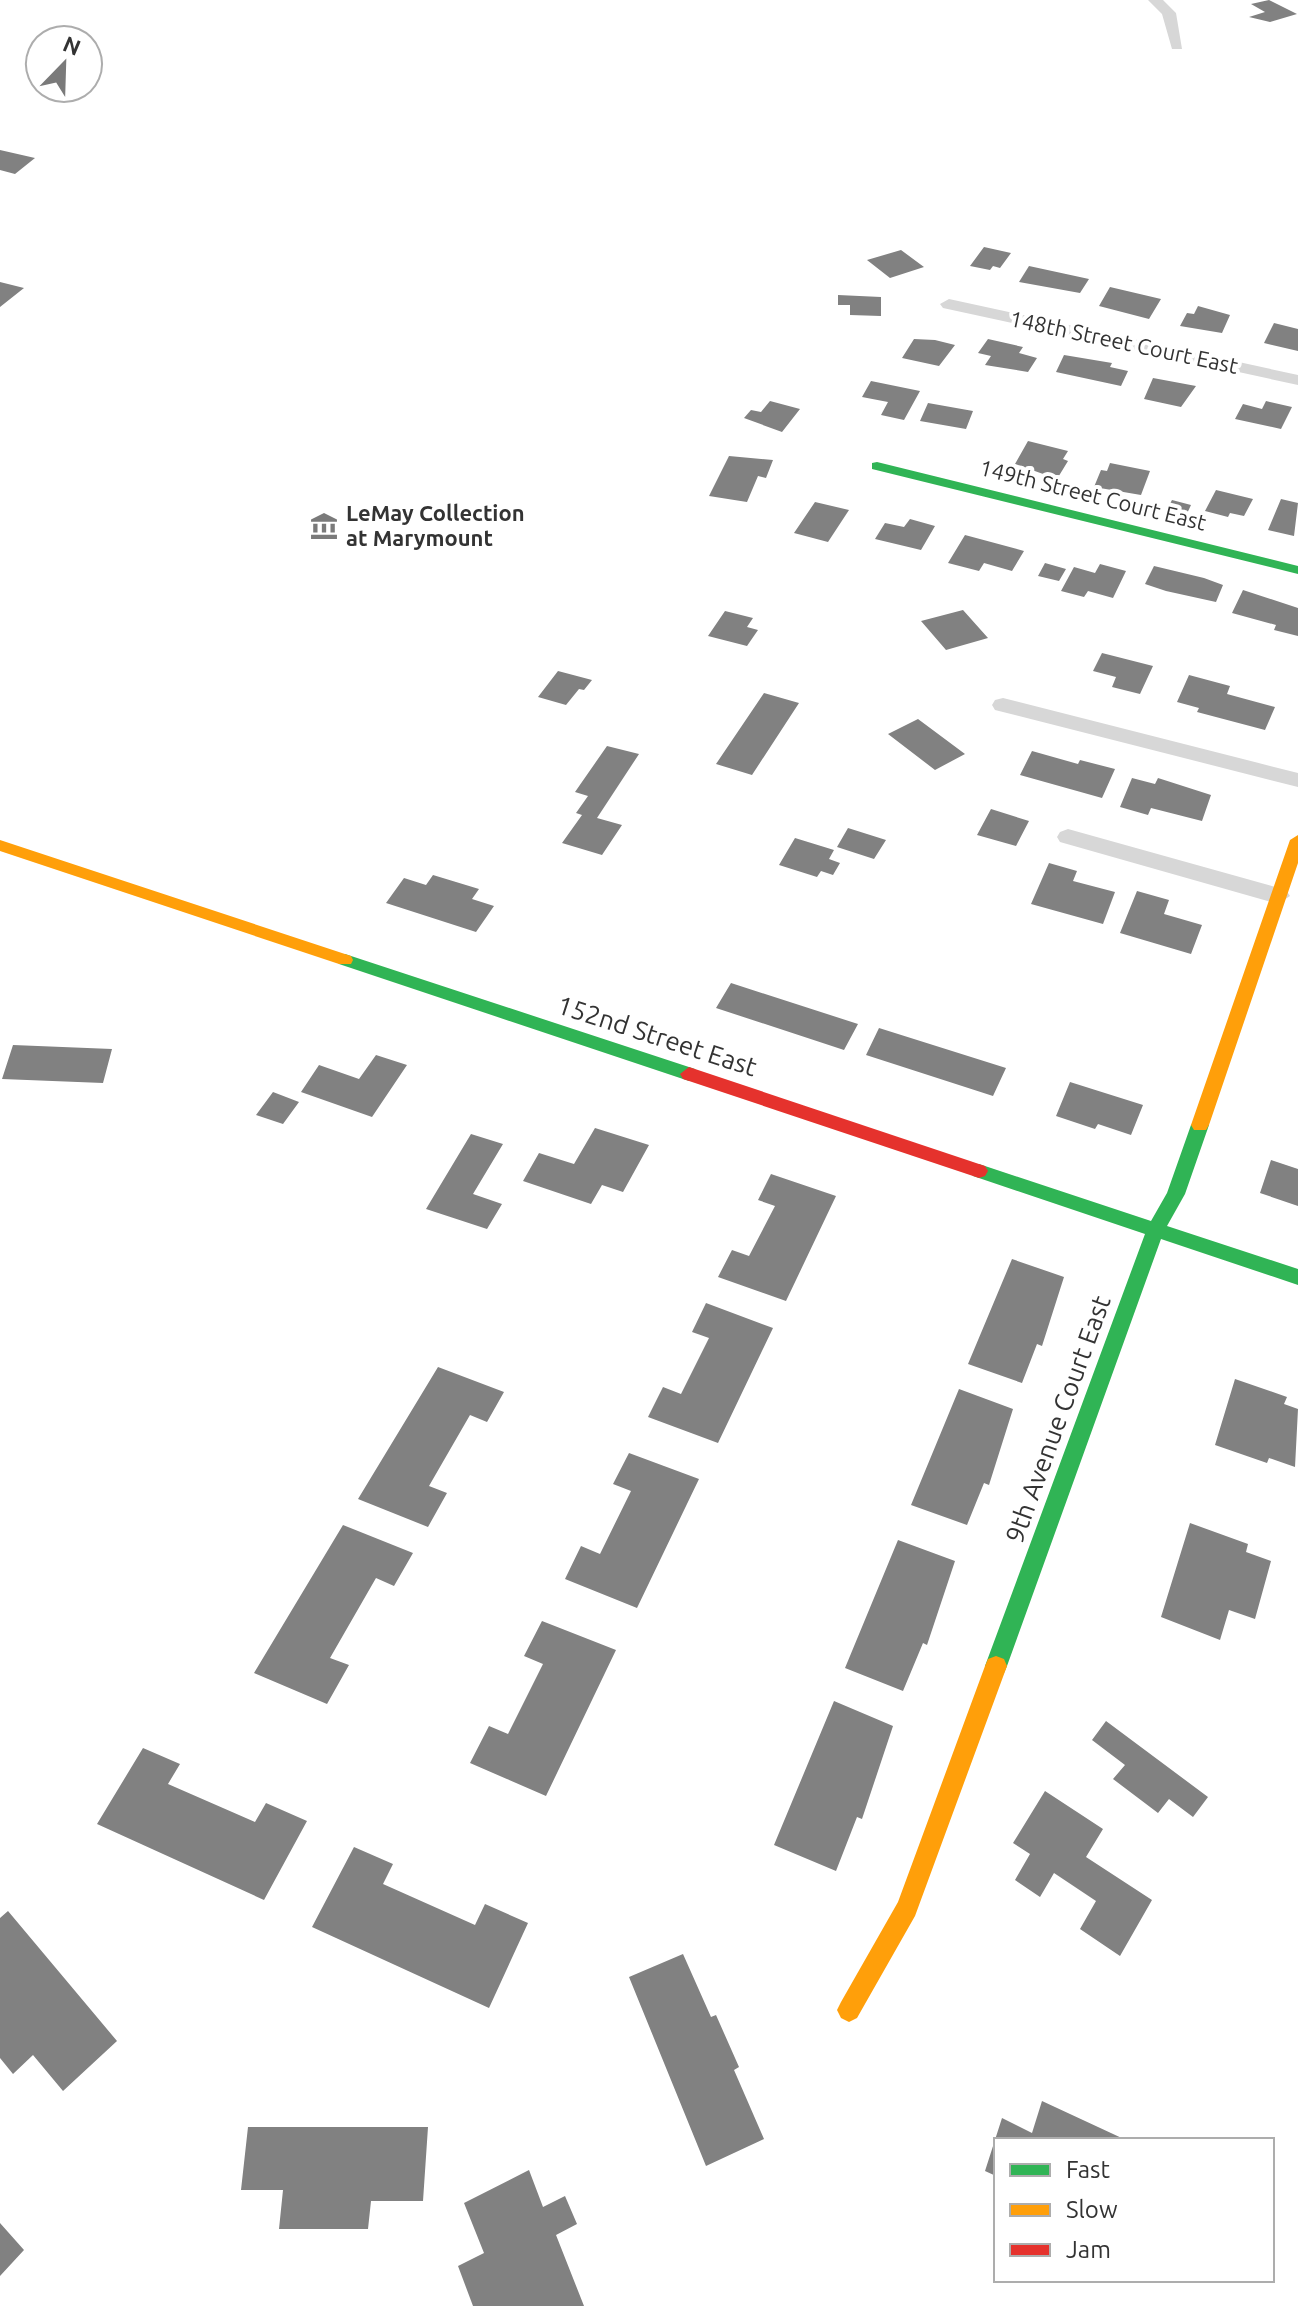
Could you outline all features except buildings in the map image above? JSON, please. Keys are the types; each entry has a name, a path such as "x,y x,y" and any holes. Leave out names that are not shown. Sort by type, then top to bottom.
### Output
{"street":[{"path":"1155,0 1169,13 1177,46"},
{"name":"148th Street Court East","path":"949,304 1298,380"},
{"name":"149th Street Court East","path":"877,466 1298,570"},
{"path":"1003,705 1298,780"},
{"path":"1068,837 1278,896"},
{"name":"9th Avenue Court East","path":"849,2010 907,1908 1155,1231 1176,1194 1298,840"},
{"name":"152nd Street East","path":"0,845 1298,1277"}],"traffic: fast":[{"path":"877,466 1298,570"},
{"path":"345,960 689,1074"},
{"path":"996,1666 1155,1231 1176,1194 1200,1125"},
{"path":"979,1171 1298,1277"}],"traffic: slow":[{"path":"1200,1125 1298,840"},
{"path":"0,845 345,960"},
{"path":"849,2010 907,1908 996,1666"}],"traffic: jam":[{"path":"689,1074 979,1171"}],"place":[{"name":"LeMay Collection at Marymount","path":"324,526"}]}
